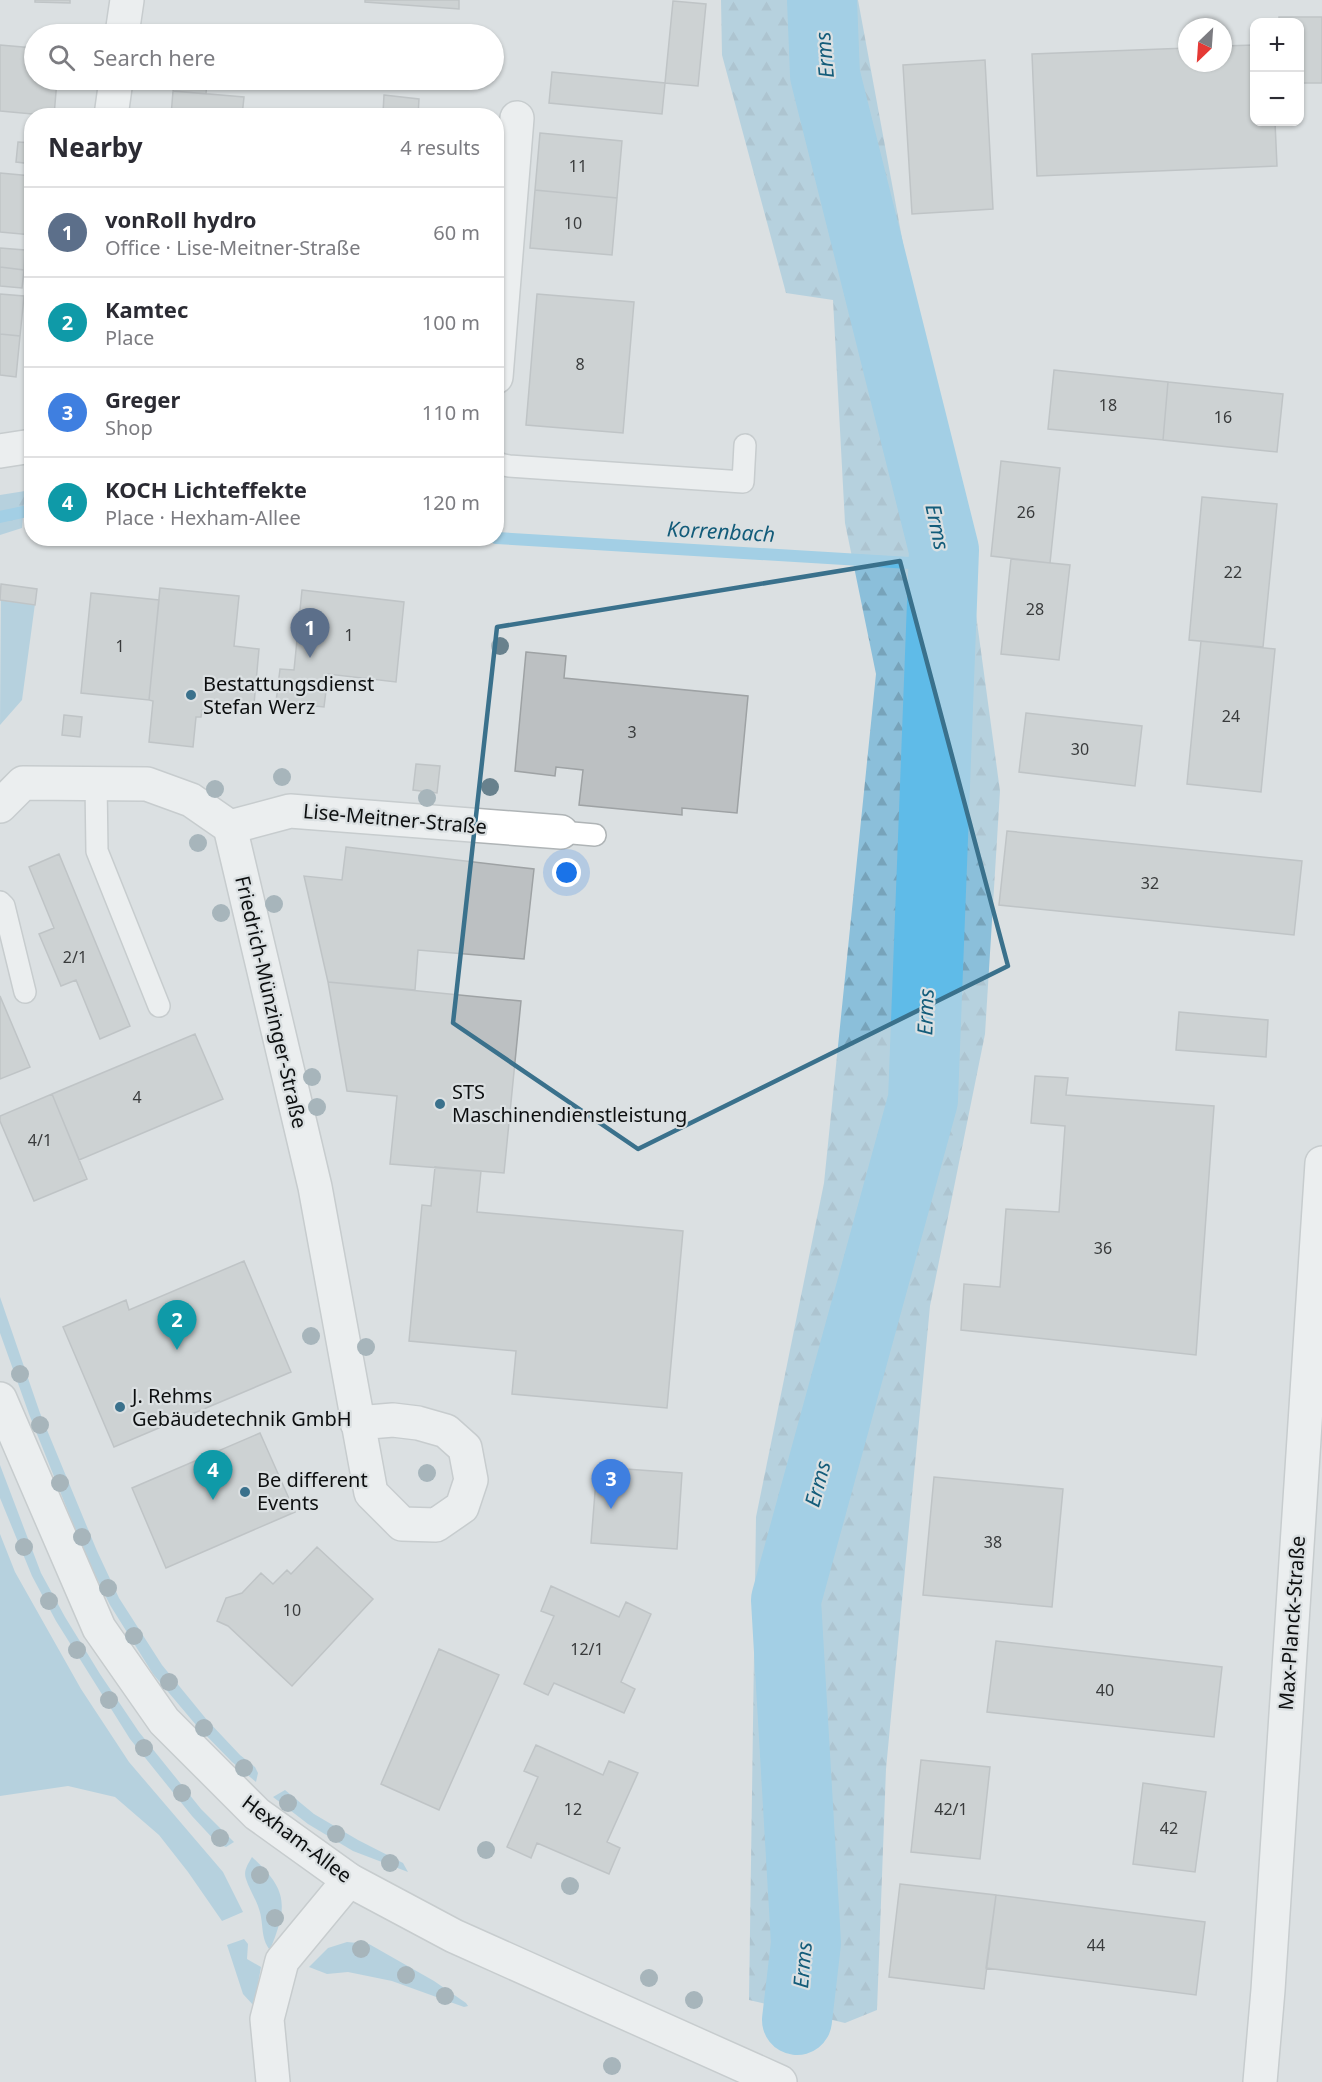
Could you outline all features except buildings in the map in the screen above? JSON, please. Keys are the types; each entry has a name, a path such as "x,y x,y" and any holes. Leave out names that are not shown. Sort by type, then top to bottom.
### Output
{"street":[{"path":"123,24 127,0"},
{"path":"112,108 115,90"},
{"path":"504,279 517,118"},
{"path":"0,451 24,447"},
{"path":"0,806 23,783 147,784 191,800 230,827"},
{"name":"Lise-Meitner-Straße","path":"230,827 290,811 561,832"},
{"name":"Friedrich-Münzinger-Straße","path":"230,827 315,1187 357,1423"},
{"name":"Max-Planck-Straße","path":"1260,2082 1322,1163"},
{"name":"Hexham-Allee","path":"0,1399 99,1628 164,1721 257,1814 349,1880 454,1936 780,2082"},
{"path":"273,2082 267,2019 282,1961 349,1880"}],"lane":[{"path":"504,465 743,482 745,445"},
{"path":"96,783 97,851 159,1006"},
{"path":"561,832 595,835"},
{"path":"0,902 4,906 26,992"}],"highlighted area":[{"path":"900,561 1008,966 638,1149 453,1023 497,627"}],"green space":[{"path":"721,0 858,0 919,330 963,519 1000,791 985,1034 930,1306 886,1769 877,2010 845,2023 749,2000 756,1517 824,1183 876,674 845,523 833,300 786,293 722,55"},
{"path":"24,491 22,528 0,535 0,495"},
{"path":"1,584 37,589 22,700 0,725"},
{"path":"0,1297 40,1413 119,1598 162,1665 207,1720 240,1755 255,1767 258,1773 256,1782 232,1762 196,1725 153,1674 110,1605 87,1559 29,1414 0,1333"},
{"path":"0,1465 41,1573 65,1617 139,1732 201,1809 234,1842 226,1847 218,1844 192,1816 130,1739 56,1621 32,1576 0,1498"},
{"path":"0,1534 15,1572 81,1689 129,1762 223,1872 243,1912 222,1921 159,1835 115,1797 68,1786 0,1796"},
{"path":"285,1790 314,1814 403,1863 408,1872 353,1851 308,1824 273,1797"},
{"path":"252,1857 273,1879 281,1899 280,1922 270,1950 263,1935 259,1909 245,1876 246,1868"},
{"path":"244,1939 248,1944 247,1959 261,1967 254,2006 243,1994 227,1945"},
{"path":"347,1942 369,1944 434,1981 468,2006 464,2007 392,1981 348,1972 327,1974 309,1967 328,1948"}],"waterway":[{"name":"Erms","path":"797,2020 806,1943 786,1600 923,1100 944,550 825,75 822,0"},
{"name":"Korrenbach","path":"0,517 24,512"},
{"name":"Korrenbach","path":"504,538 943,565"}],"place":[{"name":"vonRoll hydro","path":"310,658"},
{"name":"Bestattungsdienst Stefan Werz","path":"191,695"},
{"name":"STS Maschinendienstleistung","path":"440,1104"},
{"name":"Kamtec","path":"177,1350"},
{"name":"J. Rehms Gebäudetechnik GmbH","path":"120,1407"},
{"name":"Be different Events","path":"245,1492"},
{"name":"KOCH Lichteffekte","path":"213,1500"},
{"name":"Greger","path":"611,1509"}]}
